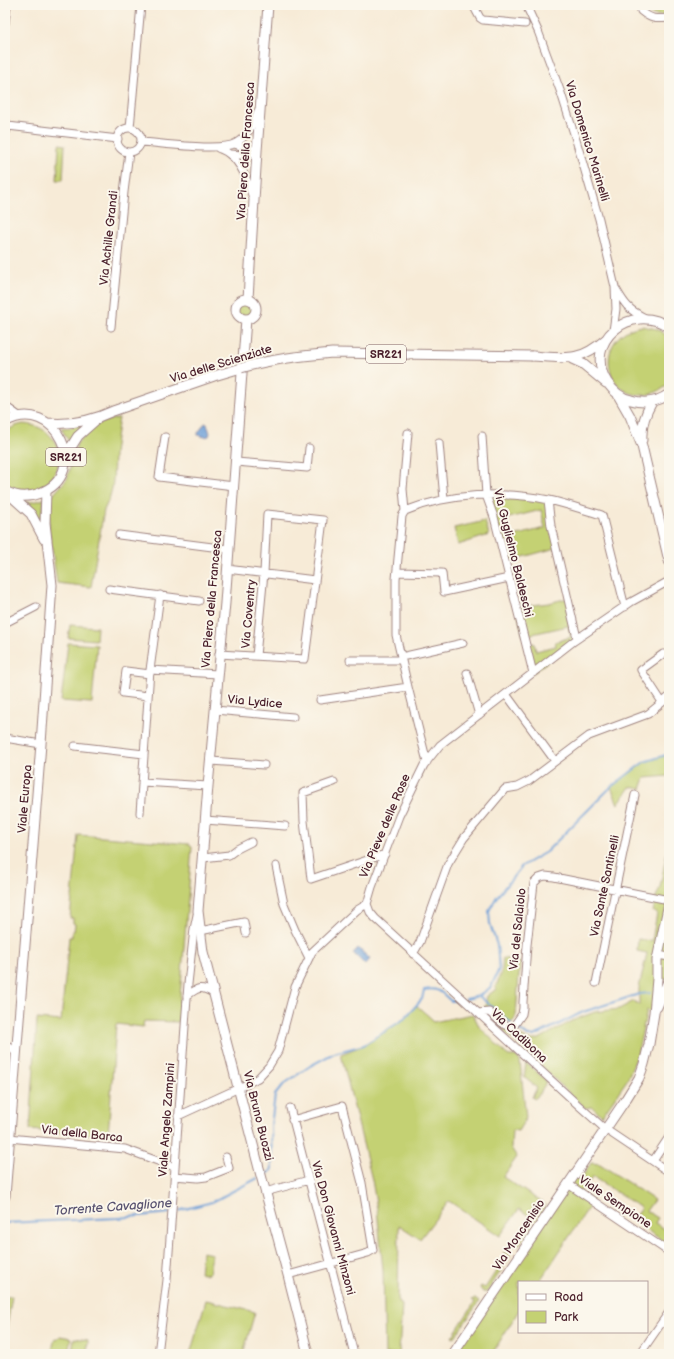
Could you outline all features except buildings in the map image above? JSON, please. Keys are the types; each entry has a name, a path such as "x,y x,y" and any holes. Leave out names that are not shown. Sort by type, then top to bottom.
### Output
{"main road":[{"name":"Via Piero della Francesca","path":"200,881 236,462 246,318 252,317 256,311 255,303 248,299 268,5"},
{"path":"246,318 240,316 236,308 238,303 248,299"},
{"path":"645,318 669,327"},
{"name":"Via delle Scienziate","path":"48,423 72,424 98,418 113,411 214,376 263,361 299,356 340,353 572,358 589,352 625,322 633,319 645,318"},
{"path":"610,334 602,348 601,359 602,370 610,386 617,393 636,402 652,402 669,394"},
{"name":"Via delle Scienziate","path":"572,358 583,364 610,386"},
{"path":"617,393 630,416 642,446 669,560"},
{"path":"642,446 642,428 646,412 652,402"},
{"name":"SR221","path":"5,422 19,416 39,418 55,429 61,437 66,455 65,466 61,476 54,485 46,491 33,496 20,497 6,492"},
{"name":"Via delle Scienziate","path":"66,455 82,432 98,418"},
{"name":"Viale Europa","path":"5,1196 41,744 52,585 45,523 46,491"},
{"name":"Viale Europa","path":"6,492 33,517 48,548"},
{"name":"Via Bruno Buozzi","path":"200,881 198,911 203,952 308,1354"},
{"path":"654,1014 658,955 669,901"},
{"path":"654,1014 669,979"},
{"name":"Via Moncenisio","path":"452,1354 639,1078 647,1051 654,1014"}],"street":[{"path":"5,23 7,5"},
{"path":"130,128 141,5"},
{"path":"473,5 480,18 483,20 525,24"},
{"name":"Via Domenico Marinelli","path":"526,5 549,61 576,140 599,219 615,287"},
{"path":"641,11 655,19 669,18"},
{"path":"141,142 218,148 234,144 244,137 252,126 261,100"},
{"path":"5,135 6,122 118,139"},
{"path":"130,128 137,131 141,138 141,142 136,150 130,152 122,150 119,146 118,139 120,132 130,128"},
{"path":"234,144 257,151"},
{"path":"218,148 230,154 242,155 257,151"},
{"name":"Via Achille Grandi","path":"111,327 124,192 130,152"},
{"path":"230,154 246,177 254,204"},
{"path":"615,287 624,304 632,312 645,318"},
{"path":"610,334 616,309 615,287"},
{"path":"5,406 19,416"},
{"path":"408,433 403,489 405,511 402,516 397,572 396,635 427,762"},
{"name":"Via Guglielmo Baldeschi","path":"482,436 486,495 494,517 533,674"},
{"path":"165,437 159,477 234,486"},
{"path":"439,443 444,498"},
{"path":"236,462 307,468 309,448"},
{"path":"405,511 444,498 502,495 548,500 602,515 625,607"},
{"path":"548,500 551,526 577,638"},
{"name":"Via Coventry","path":"219,654 305,659 323,520 267,514 264,573 256,656"},
{"path":"119,535 228,549"},
{"name":"Via Coventry","path":"227,569 315,580"},
{"path":"397,572 442,573 444,592 509,578"},
{"name":"Via Pieve delle Rose","path":"367,904 372,887 400,816 421,771 440,745 533,674 577,638 669,581"},
{"path":"109,589 199,600"},
{"path":"140,813 150,672 160,595"},
{"path":"5,623 36,607"},
{"path":"350,660 402,659 463,643"},
{"path":"662,702 641,670 663,654"},
{"path":"148,696 123,693 126,671 218,674"},
{"path":"467,673 479,715"},
{"path":"320,700 408,687"},
{"path":"506,694 555,762"},
{"path":"413,954 420,942 448,864 464,838 500,795 505,790 517,787 529,781 589,736 648,714 669,697"},
{"name":"Via Lydice","path":"215,710 293,716"},
{"path":"5,738 41,744"},
{"path":"75,746 144,754"},
{"path":"211,761 264,765"},
{"path":"142,782 208,786"},
{"path":"334,782 303,793 305,836 311,879 385,854"},
{"name":"Via Sante Santinelli","path":"596,982 635,795"},
{"path":"205,820 285,826"},
{"path":"203,858 229,855 251,842"},
{"path":"276,866 284,904 309,958"},
{"name":"Via del Salaiolo","path":"478,1013 489,1012 505,1025 512,1028 522,1014 527,945 534,883 539,878 545,876 554,877 669,901"},
{"path":"178,1116 258,1078 269,1066 278,1052 295,987 312,952 356,910 367,904"},
{"name":"Via Cadibona","path":"367,904 370,912 375,918 413,954 605,1129 669,1172"},
{"name":"Viale Angelo Zampini","path":"158,1354 167,1280 187,996 194,929 198,911"},
{"path":"200,931 244,922 246,933"},
{"path":"658,955 669,957"},
{"path":"187,996 199,988 207,989 214,993"},
{"path":"5,1043 16,1053"},
{"path":"288,1274 368,1253 373,1250 362,1183 342,1106 292,1120"},
{"name":"Via Don Giovanni Minzoni","path":"290,1108 354,1354"},
{"path":"653,1161 669,1137"},
{"name":"Via della Barca","path":"9,1138 125,1149 174,1166"},
{"path":"174,1176 198,1178 206,1177 229,1168 226,1158"},
{"path":"264,1188 309,1180"},
{"name":"Viale Sempione","path":"568,1184 669,1252"},
{"path":"640,1354 669,1312"}],"green space":[{"path":"643,5 669,5 669,16 649,13 639,7"},
{"path":"59,144 65,145 63,180 57,180"},
{"path":"246,299 253,302 256,309 253,316 246,319 239,316 236,309 239,302"},
{"path":"642,326 657,329 669,337 669,384 658,391 644,395 630,393 619,386 612,376 609,364 610,351 616,340 627,331"},
{"path":"119,418 114,450 112,489 108,503 104,510 91,587 57,583 49,529 49,501 67,479 77,443 97,424"},
{"path":"88,423 77,431 69,442 61,428 73,427"},
{"path":"23,424 38,427 50,435 56,445 59,457 57,468 52,479 42,486 28,490 15,489 5,482 5,432 15,426"},
{"path":"486,495 548,500 556,548 508,561","holes":["541,510 545,528 510,537 505,519"]},
{"path":"44,499 41,524 33,510 25,502"},
{"path":"485,521 489,535 458,545 454,528"},
{"path":"568,598 577,638 533,673 526,645 534,643 536,651 556,646 555,642 571,637 568,626 523,636 516,607 549,603"},
{"path":"70,625 97,627 96,640 68,638"},
{"path":"68,643 97,645 92,703 61,701"},
{"path":"669,754 669,776 645,778 641,789 630,787 618,804 611,787 644,762"},
{"path":"78,835 190,844 192,847 178,1022 144,1021 143,1027 116,1024 108,1136 30,1130 37,1019 61,1021 69,937 72,937 72,931 74,931 75,924 73,923 73,918 70,918"},
{"path":"669,842 669,991 664,990 654,1013 647,1010 637,1056 627,1080 602,1116 592,1107 585,1108 488,1016 489,1015 515,1034 530,1041 539,1039 574,1020 595,1012 619,1009 634,1001 639,1005 639,988 647,953 637,951 638,939 652,941 657,913 653,912 660,887"},
{"path":"503,958 520,962 516,1015 511,1023 485,1007 487,996 495,990 502,969"},
{"path":"416,1005 433,1020 433,1022 473,1014 479,1026 506,1054 509,1056 516,1056 520,1061 526,1118 518,1131 512,1130 511,1148 517,1157 503,1177 546,1205 518,1246 513,1245 512,1241 515,1242 531,1217 519,1209 500,1236 449,1201 420,1239 399,1225 398,1303 402,1305 399,1354 385,1354 383,1270 377,1209 372,1180 341,1054 364,1045 404,1019"},
{"path":"526,1063 546,1080 542,1091 534,1099 532,1097 537,1088 524,1077"},
{"path":"591,1163 600,1164 654,1200 646,1211 658,1218 655,1223 669,1232 669,1245 632,1220 641,1208 593,1177 580,1192 593,1201 540,1281 518,1281 518,1312 492,1354 453,1354 573,1178 580,1180"},
{"path":"202,1252 212,1254 209,1274 200,1273"},
{"path":"504,1252 509,1254 510,1257 487,1292 483,1292 480,1288 481,1286 485,1288 506,1256 503,1254"},
{"path":"12,1296 5,1338 7,1297"},
{"path":"473,1299 479,1302 454,1338 452,1337 475,1302 472,1300"},
{"path":"206,1300 255,1312 243,1354 190,1354"},
{"path":"60,1336 71,1338 68,1354 51,1354 55,1338 57,1339"},
{"path":"74,1338 88,1340 87,1354 72,1354"}],"water":[{"path":"205,423 207,424 210,433 209,436 205,437 198,435 198,433"},
{"path":"358,948 370,959 365,965 353,953"}],"waterway":[{"name":"Torrente Cavaglione","path":"466,999 479,996 491,987 499,969 497,945 490,924 489,911 496,898 522,866 546,852 611,787 644,762 669,754"},
{"name":"Torrente Cavaglione","path":"264,1175 271,1171 272,1168 271,1126 275,1095 284,1084 310,1066 334,1053 364,1045 404,1019 422,999 424,990 433,989 442,993 451,1001 460,1000"},
{"path":"516,1027 528,1036 533,1036 583,1012 639,994 650,993"},
{"path":"479,996 511,1023"},
{"name":"Torrente Cavaglione","path":"174,1212 212,1202 258,1178"},
{"name":"Torrente Cavaglione","path":"5,1223 118,1218 170,1213"}]}
